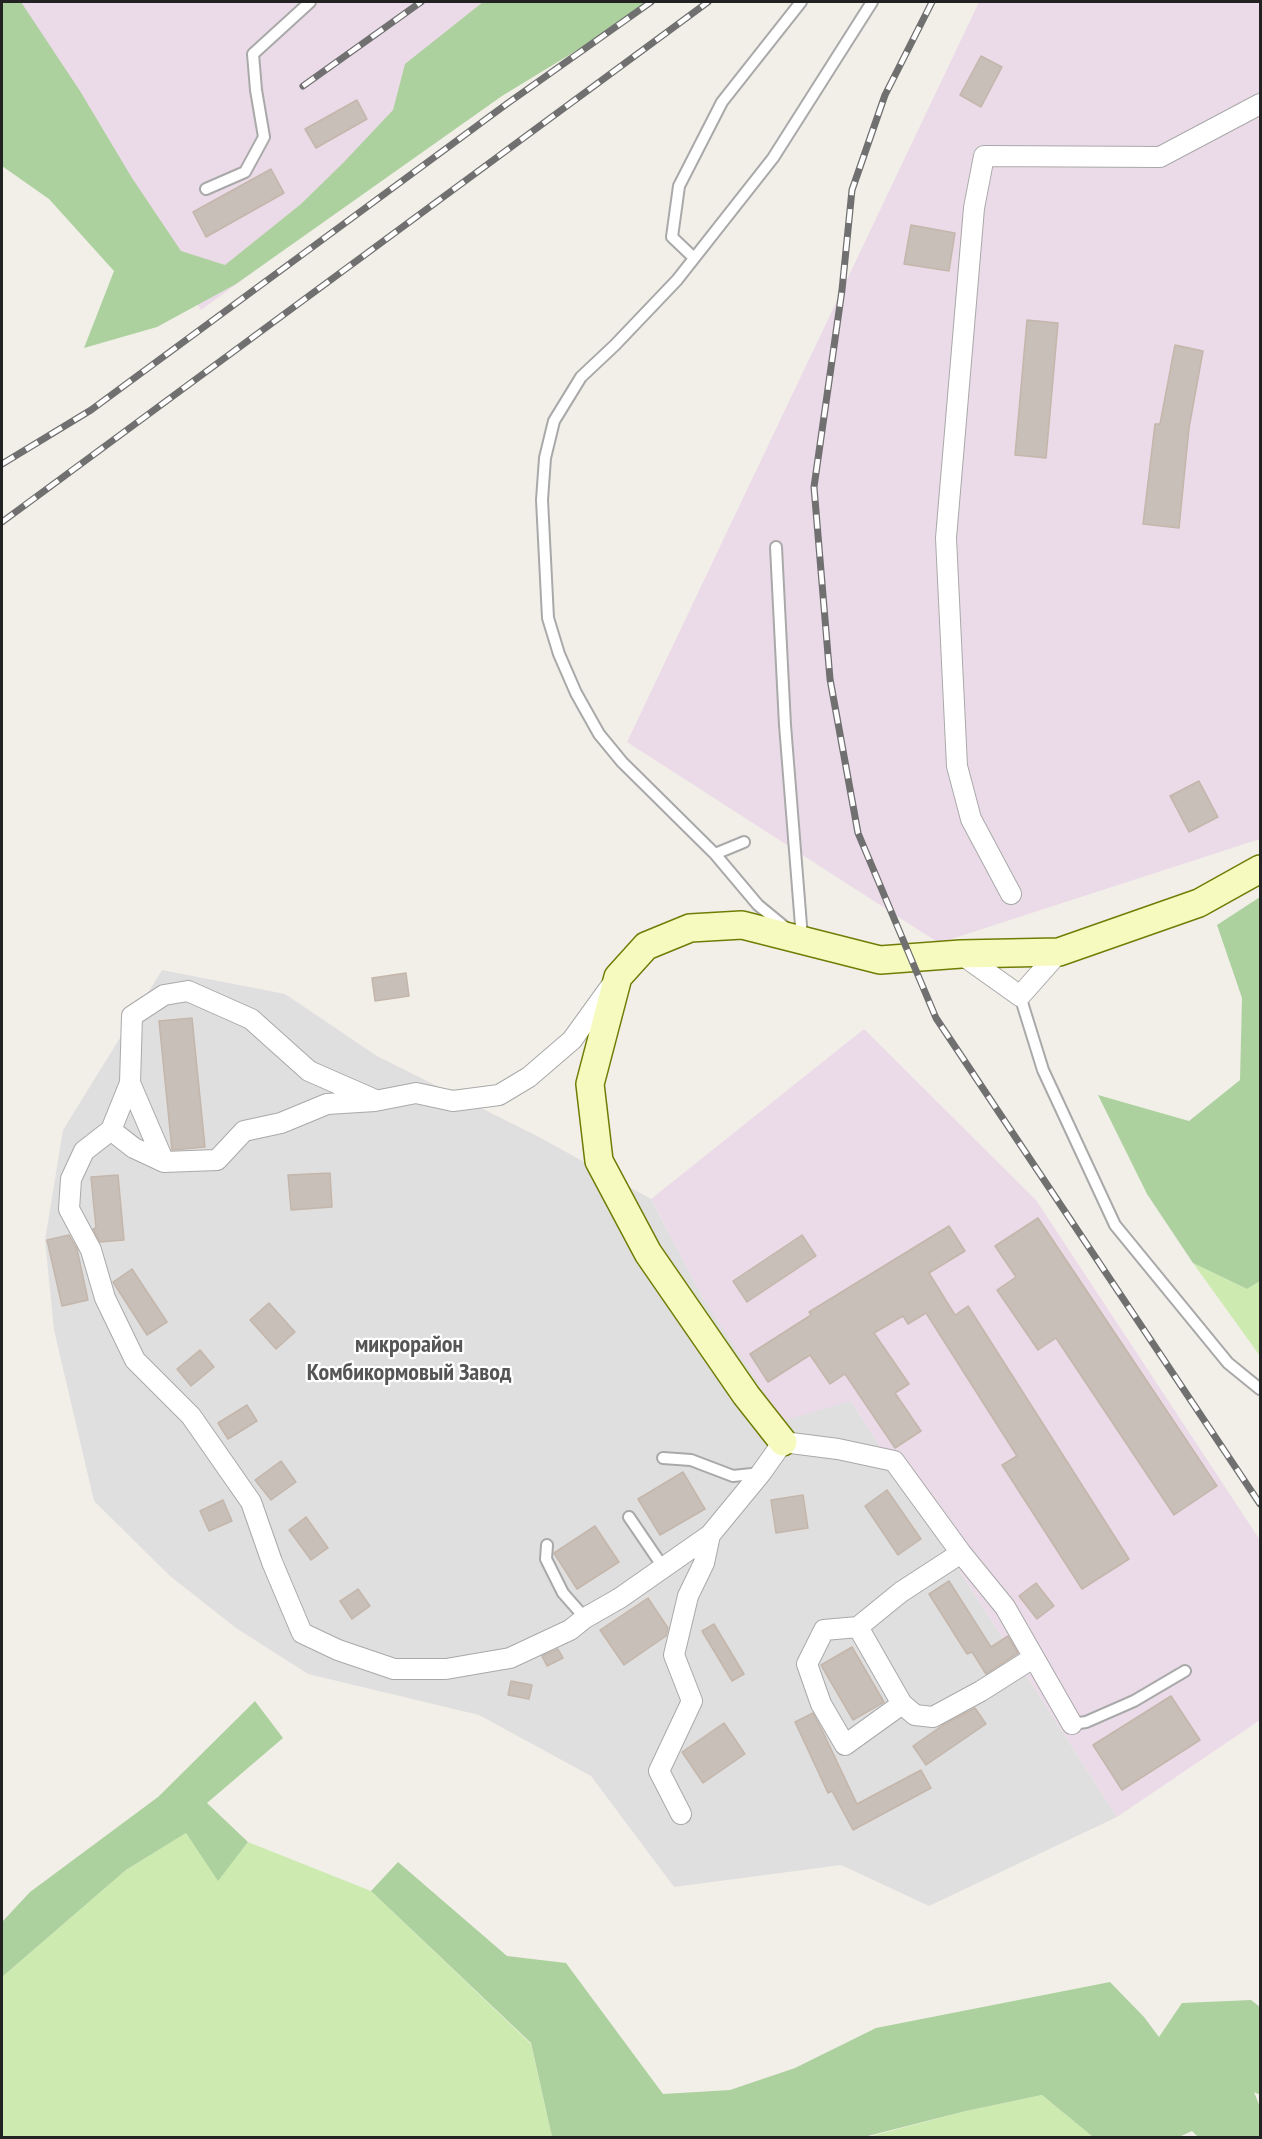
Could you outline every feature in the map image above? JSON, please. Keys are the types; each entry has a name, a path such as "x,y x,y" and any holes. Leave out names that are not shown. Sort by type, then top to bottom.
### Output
{"street":[{"path":"1011,894 971,819 957,766 946,538 974,208 984,156 1160,157 1260,104"},
{"path":"111,1130 134,1148 164,1162 217,1160 244,1131 281,1123 327,1104 375,1101 416,1093 453,1101 498,1095 529,1077 572,1040 618,977 646,946 690,928 750,915 802,941 880,960 961,954 1059,952 1199,903 1260,869"},
{"path":"961,954 1020,996 1059,952"},
{"path":"618,977 590,1084 599,1161 648,1253 746,1395 783,1443 838,1449 894,1461 961,1553 1005,1607 1072,1724"},
{"path":"375,1101 309,1071 251,1019 188,991 164,995 132,1016 130,1083 111,1130 84,1151 71,1179 69,1209 91,1250 105,1298 135,1360 190,1416 251,1502 272,1562 302,1633 338,1650 394,1669 446,1669 510,1658 570,1630 710,1535 783,1443"},
{"path":"130,1083 164,1162"},
{"path":"681,1814 659,1771 692,1701 674,1655 688,1596 704,1563 710,1535"},
{"path":"902,1704 845,1745 821,1704 807,1664 824,1630 858,1627 901,1592 961,1553"},
{"path":"858,1627 902,1704 915,1715 933,1717 981,1691 1033,1658"}],"lane":[{"path":"206,189 245,172 264,136 256,90 253,54 310,2"},
{"path":"694,258 672,237 679,186 722,102 801,2"},
{"path":"750,915 715,854 622,762 599,734 576,693 559,654 548,618 542,500 545,458 554,421 581,376 654,304 694,258 773,158 872,2"},
{"path":"776,547 785,725 802,941"},
{"path":"715,854 744,842"},
{"path":"1020,996 1043,1070 1115,1225 1227,1363 1260,1389"},
{"path":"663,1458 691,1460 733,1476 761,1473"},
{"path":"629,1517 663,1567"},
{"path":"547,1545 546,1559 563,1593 585,1618"},
{"path":"1072,1724 1086,1722 1134,1701 1185,1671"}],"shaded area":[{"path":"2,2 555,2 460,121 201,310 2,14"},
{"path":"979,2 1260,2 1260,839 939,943 627,742"},
{"path":"162,970 285,994 377,1056 539,1137 651,1199 704,1300 851,1401 1117,1817 929,1906 841,1865 674,1887 591,1776 479,1715 308,1674 236,1628 170,1576 94,1501 54,1330 45,1240 63,1130"},
{"path":"864,1029 1036,1200 1260,1540 1260,1720 1117,1817 851,1401 783,1421 704,1300 651,1199"}],"green space":[{"path":"2,2 21,2 181,251 225,265 301,204 344,162 393,110 405,64 483,2 656,2 502,96 236,284 157,327 84,348 114,271 49,199 2,166"},
{"path":"1260,897 1260,1281 1247,1289 1193,1263 1147,1194 1098,1095 1189,1121 1240,1080 1242,998 1217,925"},
{"path":"1193,1263 1247,1289 1260,1281 1260,1356"},
{"path":"255,1701 283,1738 207,1803 248,1842 218,1881 186,1833 126,1870 2,1977 2,1922 30,1892 158,1797"},
{"path":"186,1833 218,1880 248,1842 371,1891 531,2044 552,2137 2,2137 2,1977 126,1870"},
{"path":"398,1862 507,1956 566,1963 663,2094 730,2090 795,2068 876,2028 1110,1982 1144,2017 1159,2037 1182,2003 1251,2000 1260,2007 1260,2095 1254,2092 1260,2107 1260,2137 1198,2137 1192,2131 1179,2137 1093,2137 1042,2095 966,2111 864,2137 552,2137 531,2043 371,1891"},
{"path":"1042,2095 1093,2137 864,2138 966,2111"}],"building":[{"path":"981,56 1002,67 981,107 960,95"},
{"path":"357,100 367,119 316,148 305,129"},
{"path":"271,169 284,193 206,237 193,212"},
{"path":"911,225 955,233 949,271 904,264"},
{"path":"1027,320 1058,323 1046,458 1015,455"},
{"path":"1175,345 1203,351 1189,428 1179,528 1143,524 1155,424 1160,424"},
{"path":"1199,781 1218,817 1189,832 1170,796"},
{"path":"406,973 409,996 375,1001 372,978"},
{"path":"192,1018 205,1147 172,1150 159,1021"},
{"path":"330,1173 332,1207 291,1210 288,1175"},
{"path":"118,1175 124,1240 100,1242 93,1229 96,1228 91,1177"},
{"path":"1038,1218 1217,1486 1174,1515 1056,1338 1038,1350 997,1290 1016,1277 995,1246"},
{"path":"949,1226 965,1251 929,1273 955,1315 968,1306 1129,1559 1082,1589 1002,1465 1017,1456 926,1313 908,1324 903,1316 874,1333 909,1384 895,1393 921,1431 895,1448 845,1374 830,1384 810,1355 768,1382 750,1354 811,1315 809,1312"},
{"path":"69,1235 77,1249 88,1300 62,1306 47,1240"},
{"path":"802,1235 816,1256 747,1302 733,1281"},
{"path":"132,1269 167,1322 147,1335 113,1282"},
{"path":"269,1303 295,1332 276,1349 250,1320"},
{"path":"200,1350 214,1367 191,1386 177,1369"},
{"path":"247,1405 257,1421 228,1439 218,1423"},
{"path":"281,1461 296,1482 271,1500 255,1480"},
{"path":"683,1472 705,1509 660,1535 638,1499"},
{"path":"887,1490 921,1539 898,1555 865,1506"},
{"path":"803,1495 808,1528 776,1533 771,1500"},
{"path":"223,1500 232,1521 209,1531 200,1511"},
{"path":"306,1517 328,1548 311,1560 289,1530"},
{"path":"595,1526 619,1562 577,1589 554,1553"},
{"path":"949,1581 991,1647 1008,1636 1018,1653 986,1674 972,1652 967,1654 929,1594"},
{"path":"1036,1583 1054,1606 1037,1619 1019,1596"},
{"path":"358,1589 370,1606 352,1619 340,1601"},
{"path":"648,1598 668,1628 666,1636 624,1665 600,1630"},
{"path":"714,1624 744,1674 732,1681 702,1631"},
{"path":"852,1647 884,1702 853,1720 821,1665"},
{"path":"558,1649 563,1658 547,1666 542,1656"},
{"path":"511,1681 532,1685 529,1699 508,1695"},
{"path":"1171,1696 1200,1740 1122,1790 1093,1745"},
{"path":"975,1708 986,1724 926,1765 913,1746 943,1725"},
{"path":"813,1713 857,1804 921,1770 931,1788 853,1830 832,1791 828,1793 795,1722"},
{"path":"724,1723 745,1754 703,1783 682,1752"}],"railway":[{"path":"303,86 421,2"},
{"path":"2,464 91,410 508,103 651,2"},
{"path":"2,522 708,2"},
{"path":"932,2 885,95 852,190 842,290 814,487 830,679 858,833 936,1018 1260,1504"}],"district":[{"name":"микрорайон Комбикормовый Завод","path":"409,1359"}]}
